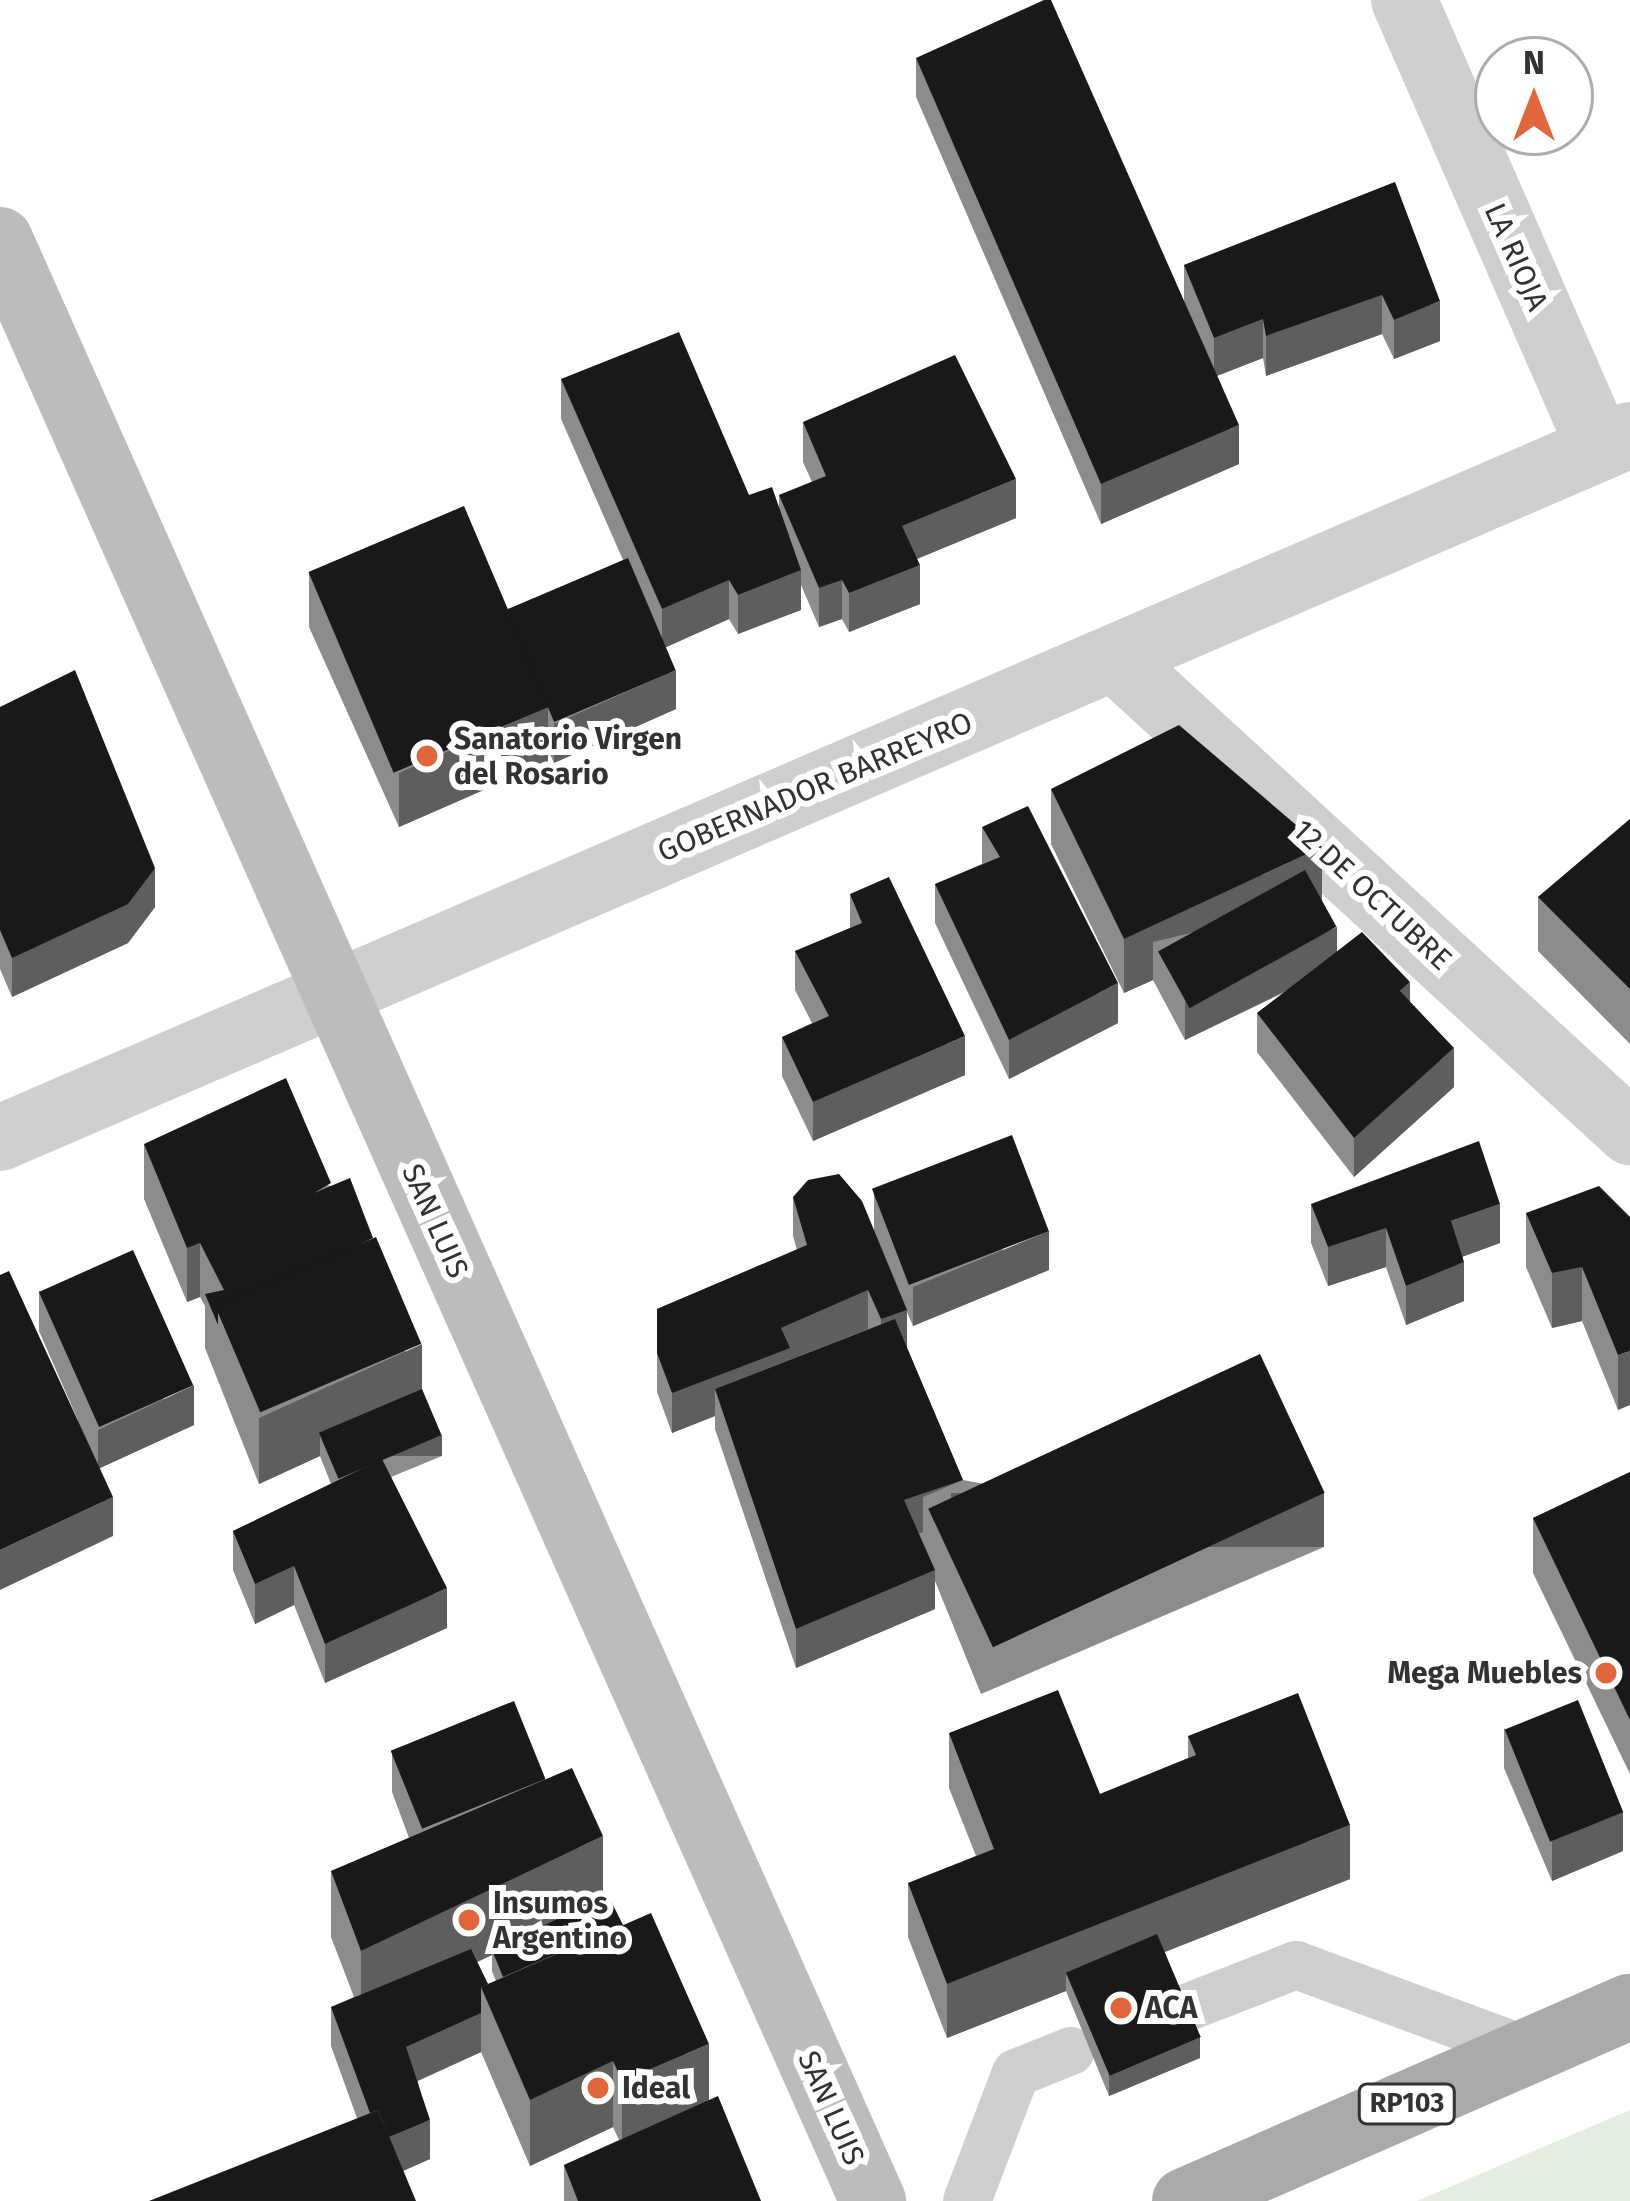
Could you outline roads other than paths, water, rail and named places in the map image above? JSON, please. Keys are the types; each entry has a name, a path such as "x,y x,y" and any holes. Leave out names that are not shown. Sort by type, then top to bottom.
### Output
{"main road":[{"name":"SAN LUIS","path":"0,239 872,2201"},
{"name":"RP103","path":"1185,2201 1630,2007"}],"street":[{"name":"LA RIOJA","path":"1404,0 1615,442"},
{"name":"GOBERNADOR BARREYRO","path":"0,1138 1615,442"},
{"name":"12 DE OCTUBRE","path":"1114,658 1630,1132"}],"lane":[{"path":"1191,2006 1296,1965 1528,2051"},
{"path":"967,2201 1016,2073 1071,2051"}],"place":[{"name":"Sanatorio Virgen del Rosario","path":"427,756"},
{"name":"Mega Muebles","path":"1606,1673"},
{"name":"Insumos Argentino","path":"469,1920"},
{"name":"ACA","path":"1121,2008"},
{"name":"Ideal","path":"598,2088"}]}
